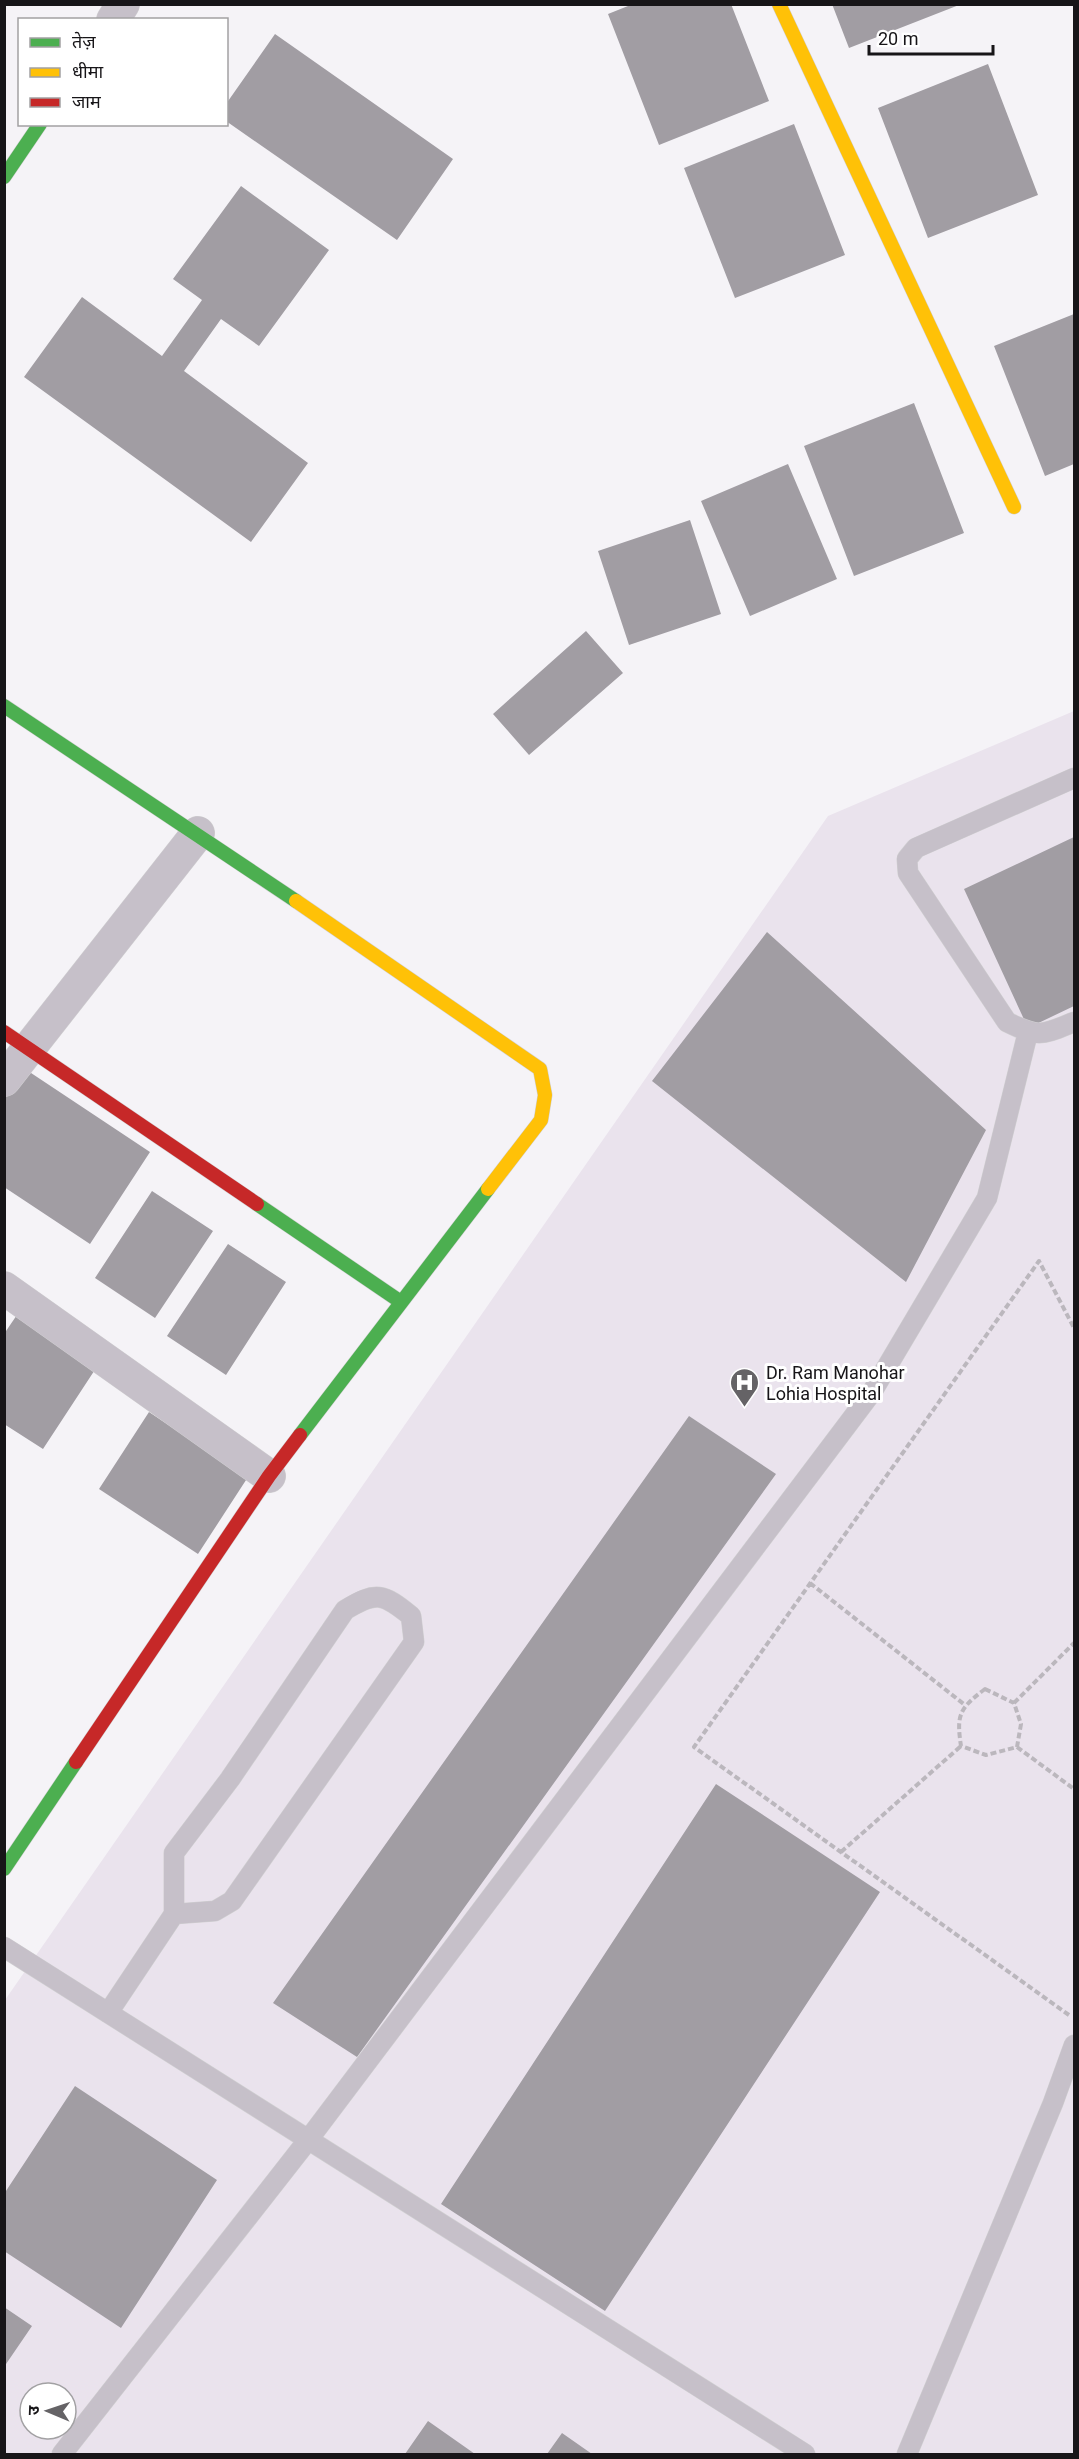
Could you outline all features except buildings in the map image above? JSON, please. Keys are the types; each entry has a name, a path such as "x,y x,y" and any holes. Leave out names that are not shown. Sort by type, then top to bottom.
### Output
{"street":[{"path":"114,18 123,4"},
{"path":"779,4 1014,507"},
{"path":"4,177 39,126"},
{"path":"4,706 198,833 540,1069 545,1095 541,1120 269,1476 4,1869"},
{"path":"4,1080 17,1040 198,833"},
{"path":"17,1040 401,1302"},
{"path":"4,1288 269,1476"}],"lane":[{"path":"1074,778 916,848 907,860 908,873 1007,1023 1028,1032 1044,1034 1074,1022"},
{"path":"63,2454 308,2140 872,1392 987,1198 1028,1032"},
{"path":"108,2013 174,1914 172,1892 174,1853 230,1779 345,1610 367,1597 391,1600 411,1616 414,1642 232,1901 215,1911 174,1914"},
{"path":"4,1947 805,2454"},
{"path":"907,2454 1053,2103 1074,2045"}],"path":[{"path":"1074,1328 1039,1261 694,1747 1074,2019"},
{"path":"810,1583 965,1704"},
{"path":"1014,1703 1074,1643"},
{"path":"961,1746 957,1723 965,1704 986,1689 1014,1703 1021,1724 1017,1747"},
{"path":"841,1852 961,1746"},
{"path":"961,1746 986,1755 1017,1747"},
{"path":"1017,1747 1074,1789"}],"shaded area":[{"name":"Dr. Ram Manohar Lohia Hospital","path":"1074,711 1074,2454 5,2454 5,2000 828,816"}],"traffic: fast":[{"path":"4,177 39,126"},
{"path":"4,706 296,901"},
{"path":"300,1435 488,1189"},
{"path":"257,1204 401,1302"},
{"path":"4,1869 76,1762"}],"traffic: slow":[{"path":"779,4 1014,507"},
{"path":"296,901 540,1069 545,1095 541,1120 488,1189"}],"traffic: jam":[{"path":"4,1032 257,1204"},
{"path":"76,1762 269,1476 300,1435"}],"place":[{"name":"Dr. Ram Manohar Lohia Hospital","path":"745,1408"}]}
